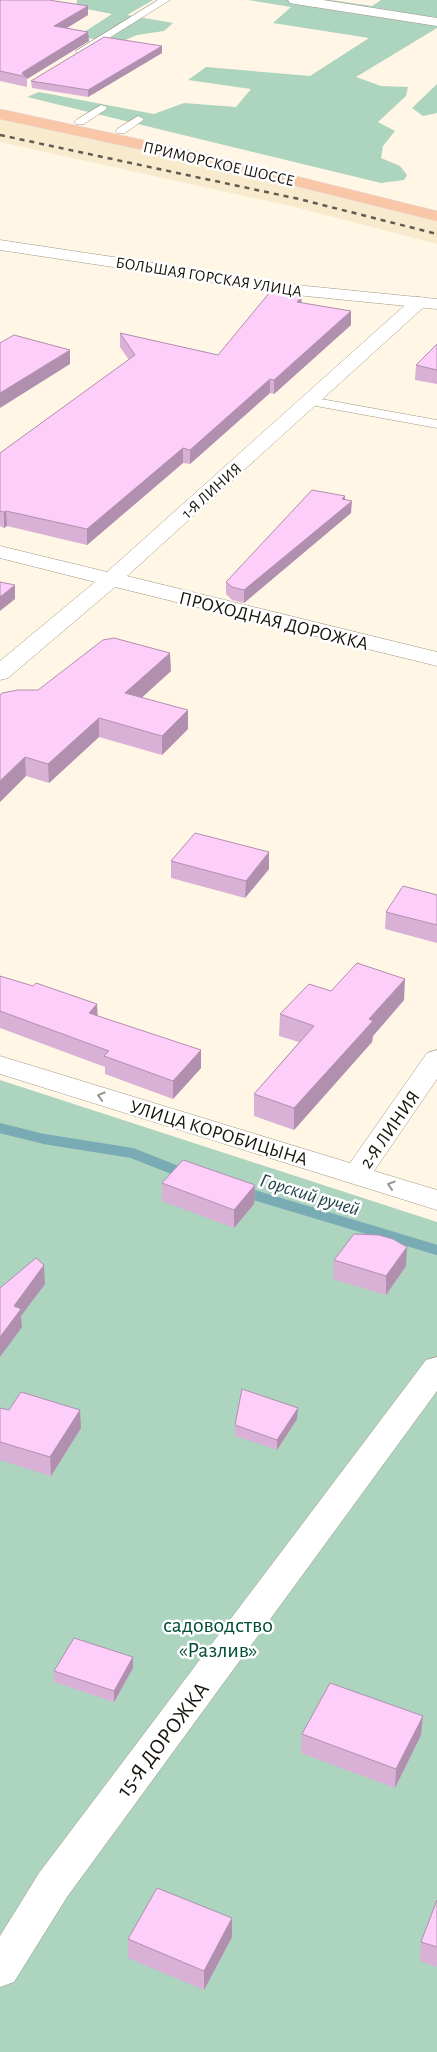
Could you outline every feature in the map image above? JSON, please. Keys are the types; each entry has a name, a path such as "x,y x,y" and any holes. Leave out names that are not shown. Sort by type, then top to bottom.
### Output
{"highway":[{"name":"ПРИМОРСКОЕ ШОССЕ","path":"0,106 121,131 437,206"},
{"name":"ПРИМОРСКОЕ ШОССЕ","path":"0,114 194,156 437,216"}],"street":[{"path":"295,0 437,22"},
{"name":"БОЛЬШАЯ ГОРСКАЯ УЛИЦА","path":"0,245 306,291 428,303"},
{"name":"1-Я ЛИНИЯ","path":"0,673 110,580 310,401 428,303"},
{"name":"ПРОХОДНАЯ ДОРОЖКА","path":"0,552 437,659"},
{"name":"2-Я ЛИНИЯ","path":"357,1174 437,1059"},
{"name":"УЛИЦА КОРОБИЦЫНА","path":"0,1065 437,1200"},
{"name":"15-Я ДОРОЖКА","path":"0,1970 53,1885 437,1368"}],"lane":[{"path":"72,57 165,0"},
{"path":"80,122 101,108"},
{"path":"121,131 138,119"},
{"path":"310,401 437,424"}],"shaded area":[{"path":"0,118 189,159 437,221 437,244 295,207 0,142"}],"green space":[{"path":"77,0 153,0 127,15 173,23 164,31 137,35 123,41 84,38 81,34 112,14 76,7"},
{"path":"248,0 331,0 372,6 381,0 437,0 437,28 356,77 381,86 408,87 406,96 378,122 395,131 383,146 381,158 400,166 407,175 404,180 381,183 27,97 39,92 154,114 184,103 236,107 251,89 188,80 206,67 310,76 369,38 273,23 291,7"},
{"path":"437,84 437,113 423,116 412,108"},
{"name":"садоводство «Разлив»","path":"0,1080 437,1222 437,2052 0,2052"}],"building":[{"path":"0,0 49,0 88,6 54,26 88,32 23,72 22,74 27,77 0,71"},
{"path":"104,37 162,46 88,90 31,81"},
{"path":"270,292 302,296 297,302 351,311 274,380 270,379 190,450 183,448 87,529 0,511 0,453 135,355 120,333 218,355"},
{"path":"14,335 70,350 0,393 0,343"},
{"path":"437,344 437,370 416,365"},
{"path":"312,490 345,496 342,499 352,501 244,590 232,587 226,582"},
{"path":"0,582 15,585 0,597"},
{"path":"114,638 170,653 125,693 188,710 162,736 99,718 48,764 25,757 0,781 0,695 18,690 38,690 103,640"},
{"path":"195,833 269,852 246,881 171,861"},
{"path":"403,886 437,895 437,925 386,912"},
{"path":"357,963 405,979 369,1019 373,1021 294,1108 254,1094 314,1026 280,1014 309,984 331,991"},
{"path":"0,976 33,986 36,983 97,1004 89,1013 201,1050 173,1081 104,1056 109,1051 0,1011"},
{"path":"183,1160 255,1185 234,1210 162,1183"},
{"path":"354,1234 379,1235 393,1239 407,1247 386,1276 334,1260"},
{"path":"36,1258 44,1265 14,1306 21,1309 0,1337 0,1288"},
{"path":"242,1389 298,1408 277,1440 235,1425"},
{"path":"21,1392 80,1410 50,1457 0,1442 0,1408 9,1410"},
{"path":"74,1638 133,1657 114,1691 54,1671"},
{"path":"330,1683 423,1716 396,1769 302,1734"},
{"path":"157,1888 232,1918 204,1971 128,1939"},
{"path":"437,1900 437,1947 421,1942"}],"waterway":[{"name":"Горский ручей","path":"0,1128 44,1139 132,1153 185,1174"},
{"name":"Горский ручей","path":"241,1191 437,1250"}],"railway":[{"path":"0,135 299,199 437,234"}]}
